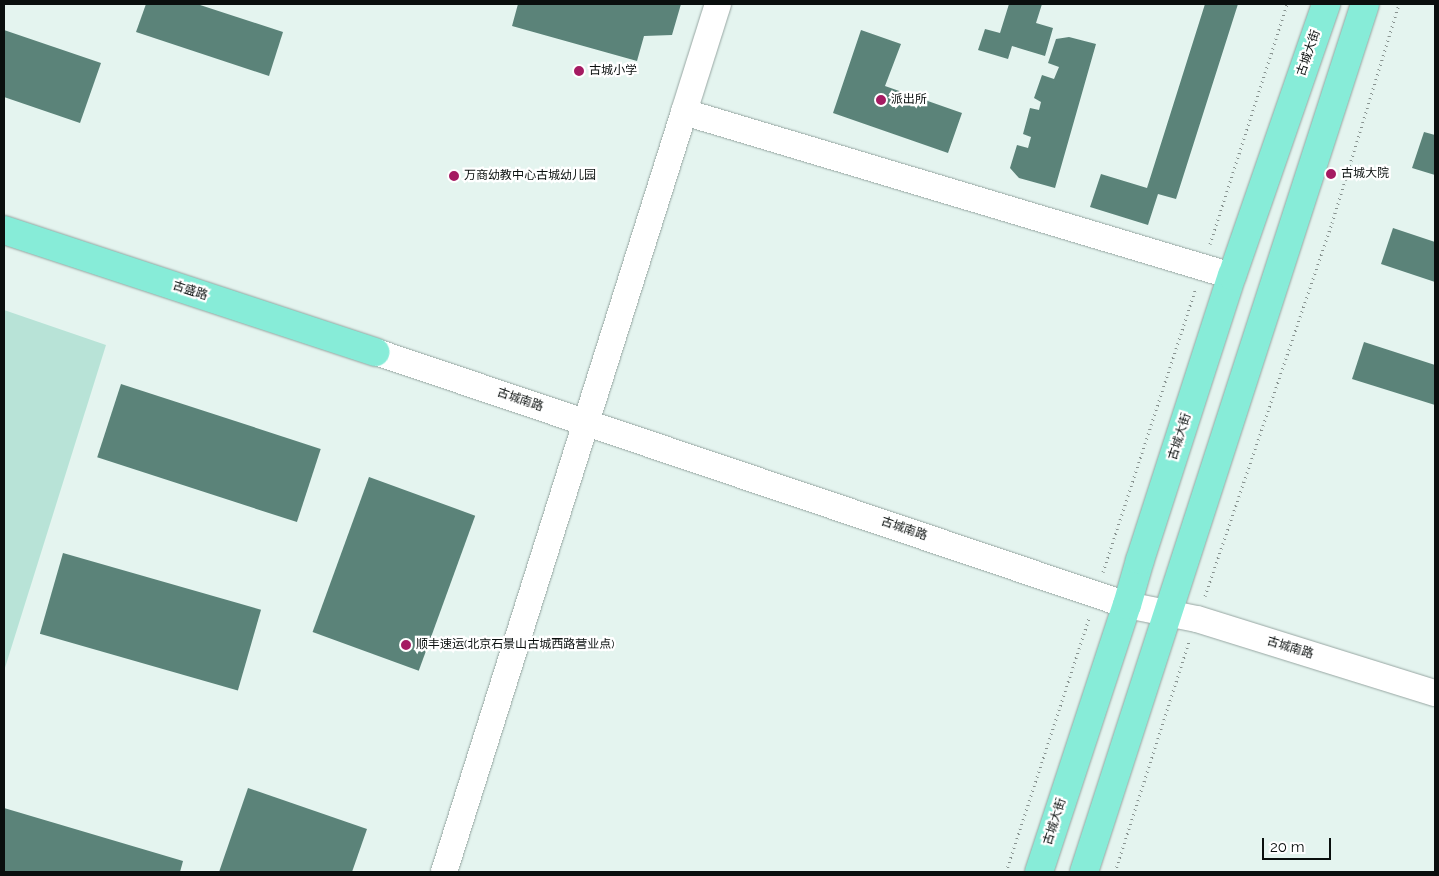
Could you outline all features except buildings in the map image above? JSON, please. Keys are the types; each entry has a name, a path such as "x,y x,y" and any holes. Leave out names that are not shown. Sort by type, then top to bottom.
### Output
{"main road":[{"name":"古城大街","path":"1038,872 1128,605 1140,560 1232,276 1326,4"},
{"path":"1084,872 1365,4"},
{"name":"古盛路","path":"4,230 376,352"}],"street":[{"path":"444,872 718,4"},
{"path":"684,112 1232,276"},
{"name":"古城南路","path":"376,352 1128,605 1167,615 1198,619 1435,693"}],"path":[{"path":"1006,872 1287,4"},
{"path":"1115,872 1180,665 1198,619 1332,223 1399,4"}],"green space":[{"path":"4,310 106,345 4,671"}],"place":[{"name":"古城小学","path":"579,71"},
{"name":"派出所","path":"881,100"},
{"name":"古城大院","path":"1331,174"},
{"name":"万商幼教中心古城幼儿园","path":"454,176"},
{"name":"顺丰速运(北京石景山古城西路营业点)","path":"406,645"}]}
